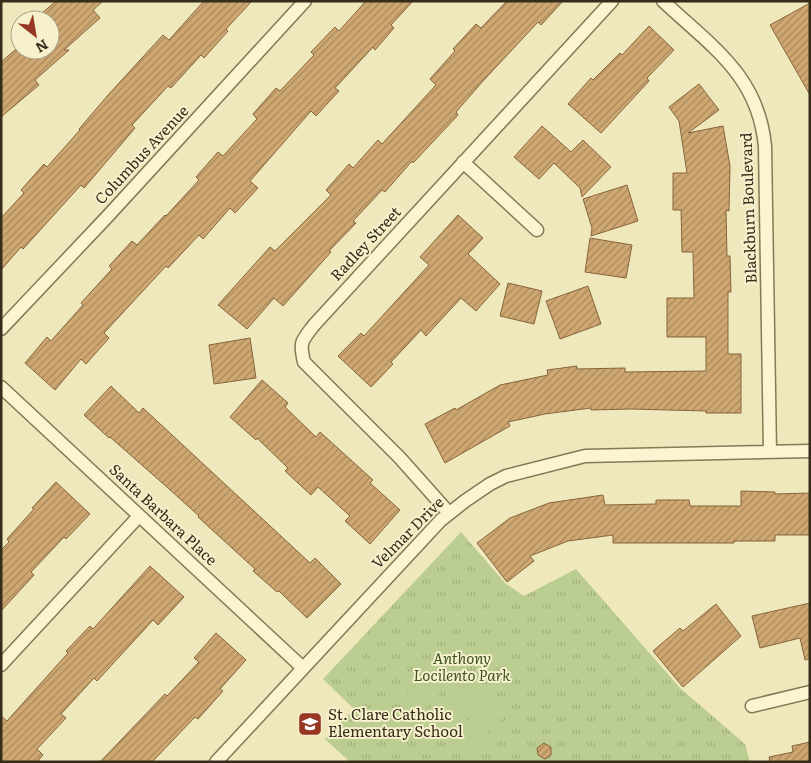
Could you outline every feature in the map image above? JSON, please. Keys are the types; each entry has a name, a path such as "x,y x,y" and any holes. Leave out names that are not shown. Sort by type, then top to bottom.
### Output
{"street":[{"name":"Columbus Avenue","path":"1,329 114,210 305,1"},
{"name":"Radley Street","path":"449,512 400,458 304,362 301,349 302,342 314,325 612,1"},
{"name":"Blackburn Boulevard","path":"664,1 734,68 751,92 762,124 766,146 770,452"},
{"path":"463,162 537,230"},
{"name":"Santa Barbara Place","path":"1,387 303,668"},
{"name":"Velmar Drive","path":"216,762 449,512 484,488 506,476 585,456 810,451"},
{"path":"1,665 139,516"},
{"path":"752,706 810,692"}],"green space":[{"name":"Anthony Locilento Park","path":"461,532 505,583 524,596 576,569 680,688 745,744 750,762 350,762 325,739 354,709 323,679"},
{"path":"442,657 459,673 424,710 407,694"},
{"path":"465,678 482,694 448,731 431,715"},
{"path":"488,699 505,715 470,752 453,736"}],"building":[{"path":"56,1 103,1 93,10 100,18 64,50 69,50 60,58 60,10 46,10"},
{"path":"204,1 252,1 226,29 228,31 204,58 201,55 171,88 168,86 132,125 135,128 84,188 81,185 23,249 21,247 1,270 1,218 24,193 21,190 44,164 47,167 109,94 163,35 169,40"},
{"path":"366,1 413,1 391,25 394,28 375,50 373,47 335,88 339,91 316,116 311,111 250,181 258,188 235,213 230,208 203,239 199,235 168,268 166,266 104,333 109,338 86,364 81,359 55,390 25,363 47,337 51,341 83,305 81,303 112,269 109,266 132,241 137,245 199,180 196,177 218,152 223,156 257,119 253,114 276,88 280,91 314,55 311,52 335,27 339,31"},
{"path":"507,1 563,1 541,25 538,22 456,112 458,115 413,163 412,161 385,192 382,190 353,221 356,223 329,251 331,252 283,306 274,298 247,329 218,305 270,247 275,251 331,195 326,190 349,164 353,168 378,140 382,144 436,85 430,79 455,51 453,49 476,24 481,28"},
{"path":"810,3 810,95 770,25"},
{"path":"649,26 674,50 647,78 649,81 601,133 568,104 591,78 593,80 620,53 622,55"},
{"path":"10,54 10,60 58,60 35,80 39,85 1,117 1,62"},
{"path":"699,84 719,110 688,133 723,126 730,166 729,211 726,210 727,256 730,256 731,292 728,292 728,354 741,354 741,413 631,409 591,410 591,408 545,414 508,422 510,426 445,463 425,424 455,408 456,410 500,385 548,375 547,370 577,366 577,369 625,368 625,372 706,371 706,337 667,337 667,298 694,298 693,252 682,252 681,210 673,210 673,173 687,173 679,121 669,107"},
{"path":"542,126 571,152 583,140 611,167 582,197 580,188 554,163 539,179 514,157"},
{"path":"627,185 638,221 591,236 592,228 583,199"},
{"path":"458,215 483,238 468,254 500,284 476,311 461,298 426,336 421,330 371,387 338,356 361,333 364,336 429,265 420,257"},
{"path":"590,238 632,245 626,278 585,272"},
{"path":"508,283 542,291 534,324 500,316"},
{"path":"588,286 601,324 560,339 546,301"},
{"path":"250,338 256,378 214,384 209,345"},
{"path":"262,380 288,403 285,407 316,437 320,432 373,480 370,483 400,510 370,544 345,521 350,516 318,487 311,495 285,471 288,468 257,438 256,440 230,417"},
{"path":"111,386 139,413 143,408 310,563 315,558 341,584 307,618 279,591 277,592 253,571 255,569 199,516 84,415"},
{"path":"56,482 90,514 66,539 64,537 31,572 34,575 1,611 1,550 9,542 7,539 34,509 32,508"},
{"path":"741,491 775,492 775,494 810,493 810,535 775,535 775,541 734,541 734,543 613,543 613,535 568,541 530,556 534,561 507,582 477,543 510,518 549,503 603,495 605,505 656,504 656,500 689,500 690,506 741,506"},
{"path":"150,566 184,597 158,625 153,620 97,681 94,678 61,714 66,718 37,749 43,755 37,762 1,762 1,716 7,721 68,653 66,651 90,626 93,629"},
{"path":"810,603 810,659 805,660 800,638 760,648 752,616"},
{"path":"716,604 741,636 683,687 653,651 680,628 683,631"},
{"path":"216,633 246,660 220,689 223,691 198,719 195,717 152,762 100,762 165,694 167,696 199,662 194,658"},
{"path":"810,742 810,762 770,762 769,757 793,752 792,746"},
{"path":"544,743 551,747 551,755 545,759 538,755 537,748"}],"place":[{"name":"St. Clare Catholic Elementary School","path":"310,724"}]}
